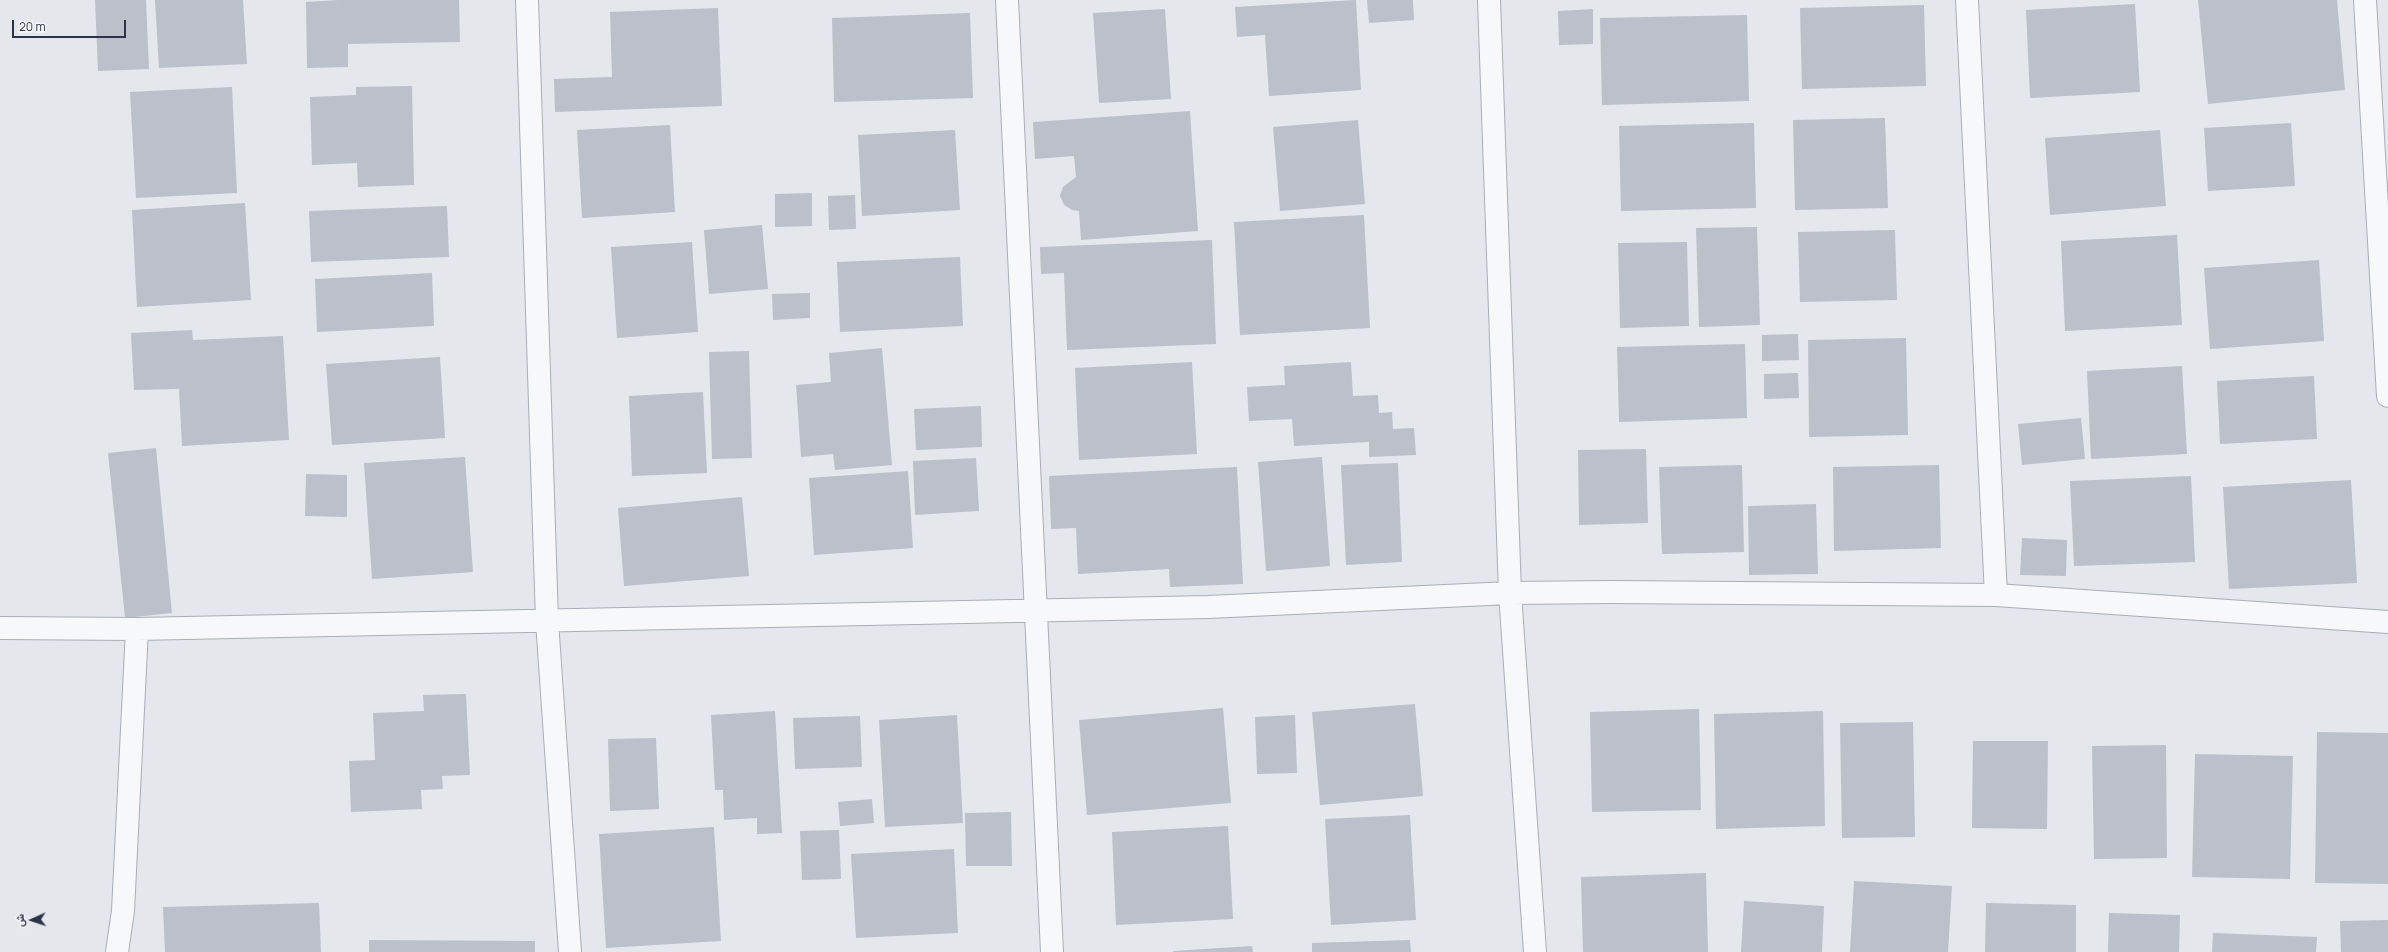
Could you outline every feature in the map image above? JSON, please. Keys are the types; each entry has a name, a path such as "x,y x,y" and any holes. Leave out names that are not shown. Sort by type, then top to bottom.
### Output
{"street":[{"path":"527,0 547,621 570,952"},
{"path":"1007,0 1052,952"},
{"path":"1488,0 1510,593 1535,952"},
{"path":"1967,0 1996,595"},
{"path":"2365,0 2388,396"},
{"path":"0,628 137,629 1208,607 1510,593 1611,592 1996,595 2388,622"},
{"path":"117,952 123,911 137,629"}],"building":[{"path":"95,0 146,0 149,69 98,71"},
{"path":"155,0 243,0 247,64 159,68"},
{"path":"339,0 459,0 460,42 348,44 348,67 307,68 306,2"},
{"path":"1356,0 1361,90 1269,96 1265,35 1237,37 1235,7"},
{"path":"1367,0 1413,0 1414,20 1369,23"},
{"path":"2198,0 2337,0 2345,90 2208,104"},
{"path":"2135,4 2140,92 2030,98 2026,10"},
{"path":"1924,5 1926,86 1802,89 1800,8"},
{"path":"718,8 722,106 555,112 554,79 612,77 610,12"},
{"path":"1165,9 1171,99 1099,103 1093,13"},
{"path":"1593,9 1593,44 1559,45 1558,11"},
{"path":"970,13 973,98 834,102 832,18"},
{"path":"1747,15 1749,101 1602,105 1600,18"},
{"path":"412,86 414,185 358,187 357,163 312,165 310,97 356,95 356,87"},
{"path":"232,87 237,193 136,198 130,92"},
{"path":"1190,111 1198,231 1081,240 1079,211 1072,210 1064,205 1060,196 1063,187 1076,177 1074,156 1035,159 1033,122"},
{"path":"1885,118 1888,208 1795,210 1793,120"},
{"path":"1358,120 1365,204 1280,211 1273,127"},
{"path":"1754,123 1756,208 1621,211 1619,126"},
{"path":"2291,123 2295,186 2208,191 2204,128"},
{"path":"670,125 675,212 582,218 577,130"},
{"path":"955,130 960,210 862,216 858,135"},
{"path":"2160,130 2166,206 2050,215 2045,138"},
{"path":"812,193 812,226 775,227 775,194"},
{"path":"855,195 856,229 829,230 828,196"},
{"path":"245,203 251,300 137,307 132,210"},
{"path":"447,206 449,257 311,262 309,211"},
{"path":"1364,215 1370,328 1240,335 1234,222"},
{"path":"762,225 768,289 709,294 704,230"},
{"path":"1757,227 1760,325 1699,327 1696,228"},
{"path":"1895,230 1897,300 1800,302 1798,232"},
{"path":"2177,235 2182,325 2065,331 2061,241"},
{"path":"1212,240 1216,344 1067,350 1064,273 1041,274 1040,247"},
{"path":"692,242 698,332 617,338 611,247"},
{"path":"1687,242 1689,326 1620,328 1618,243"},
{"path":"960,257 963,326 840,332 837,262"},
{"path":"2319,260 2324,341 2210,349 2204,268"},
{"path":"432,273 434,326 317,332 315,279"},
{"path":"810,293 810,318 773,320 772,294"},
{"path":"192,330 193,340 283,336 289,440 182,446 179,389 134,390 131,333"},
{"path":"1798,334 1799,360 1762,361 1762,335"},
{"path":"1906,338 1908,435 1809,437 1808,340"},
{"path":"1745,344 1747,418 1619,422 1617,347"},
{"path":"882,348 892,465 835,470 833,454 801,457 796,385 831,382 829,353"},
{"path":"749,351 752,458 712,459 709,352"},
{"path":"440,357 445,438 332,445 326,364"},
{"path":"1192,362 1197,454 1079,460 1075,368"},
{"path":"1351,362 1353,396 1378,395 1379,413 1392,412 1393,429 1414,428 1416,455 1369,457 1369,442 1294,446 1292,419 1249,421 1247,387 1285,385 1284,366"},
{"path":"2182,366 2187,454 2091,459 2087,371"},
{"path":"1798,373 1799,398 1764,399 1764,374"},
{"path":"2314,376 2317,439 2220,444 2217,381"},
{"path":"703,392 707,473 632,476 629,396"},
{"path":"981,406 982,447 916,450 914,409"},
{"path":"2081,418 2085,459 2022,465 2018,424"},
{"path":"156,448 172,613 125,618 108,453"},
{"path":"1646,449 1648,523 1579,525 1578,450"},
{"path":"465,457 473,572 372,579 364,463"},
{"path":"1322,457 1330,566 1266,571 1258,462"},
{"path":"976,458 979,511 915,515 913,461"},
{"path":"1398,463 1402,562 1346,565 1341,465"},
{"path":"1742,465 1744,552 1662,554 1659,467"},
{"path":"1939,465 1941,548 1834,551 1833,467"},
{"path":"1237,467 1243,584 1170,587 1169,569 1078,574 1076,528 1051,529 1049,476"},
{"path":"908,471 913,548 814,555 809,478"},
{"path":"306,474 347,475 347,517 305,516"},
{"path":"2191,476 2195,562 2074,566 2070,481"},
{"path":"2351,480 2357,583 2229,589 2223,487"},
{"path":"742,497 749,576 624,586 618,508"},
{"path":"1816,504 1818,574 1749,575 1748,506"},
{"path":"2022,538 2067,540 2066,576 2020,575"},
{"path":"466,694 470,775 442,776 443,789 421,790 422,809 351,812 349,761 375,760 373,713 424,711 423,695"},
{"path":"1415,704 1423,796 1320,805 1312,712"},
{"path":"1223,708 1231,803 1087,815 1079,720"},
{"path":"1699,709 1701,810 1592,812 1590,712"},
{"path":"775,711 782,833 757,834 757,818 724,820 723,790 715,790 711,715"},
{"path":"1823,711 1825,826 1716,829 1714,714"},
{"path":"957,715 963,823 885,827 879,720"},
{"path":"1295,715 1297,773 1257,774 1255,717"},
{"path":"860,716 862,767 795,769 793,718"},
{"path":"1913,722 1915,837 1842,838 1840,723"},
{"path":"2317,732 2388,733 2388,884 2315,883"},
{"path":"656,738 659,809 610,811 608,739"},
{"path":"1973,741 2048,741 2047,829 1972,828"},
{"path":"2166,745 2167,858 2094,859 2092,746"},
{"path":"2195,754 2293,756 2290,879 2192,877"},
{"path":"872,799 874,823 840,826 838,802"},
{"path":"1011,812 1012,866 966,866 965,813"},
{"path":"1410,815 1416,920 1331,925 1325,819"},
{"path":"1228,826 1233,919 1116,925 1112,832"},
{"path":"714,827 721,941 606,948 599,834"},
{"path":"839,830 841,879 802,880 800,831"},
{"path":"954,849 958,933 856,938 851,854"},
{"path":"1706,873 1708,952 1583,952 1581,877"},
{"path":"1854,881 1952,886 1948,952 1850,952"},
{"path":"1744,901 1824,906 1822,952 1741,952"},
{"path":"319,903 321,952 165,952 163,907"},
{"path":"1986,903 2076,905 2076,952 1985,952"},
{"path":"2109,913 2180,915 2179,952 2108,952"},
{"path":"2388,920 2388,952 2341,952 2340,921"},
{"path":"2213,933 2317,937 2316,952 2212,952"},
{"path":"369,940 535,941 535,952 369,952"},
{"path":"1410,940 1411,952 1312,952 1312,943"},
{"path":"1252,946 1253,952 1173,952 1173,951"}]}
